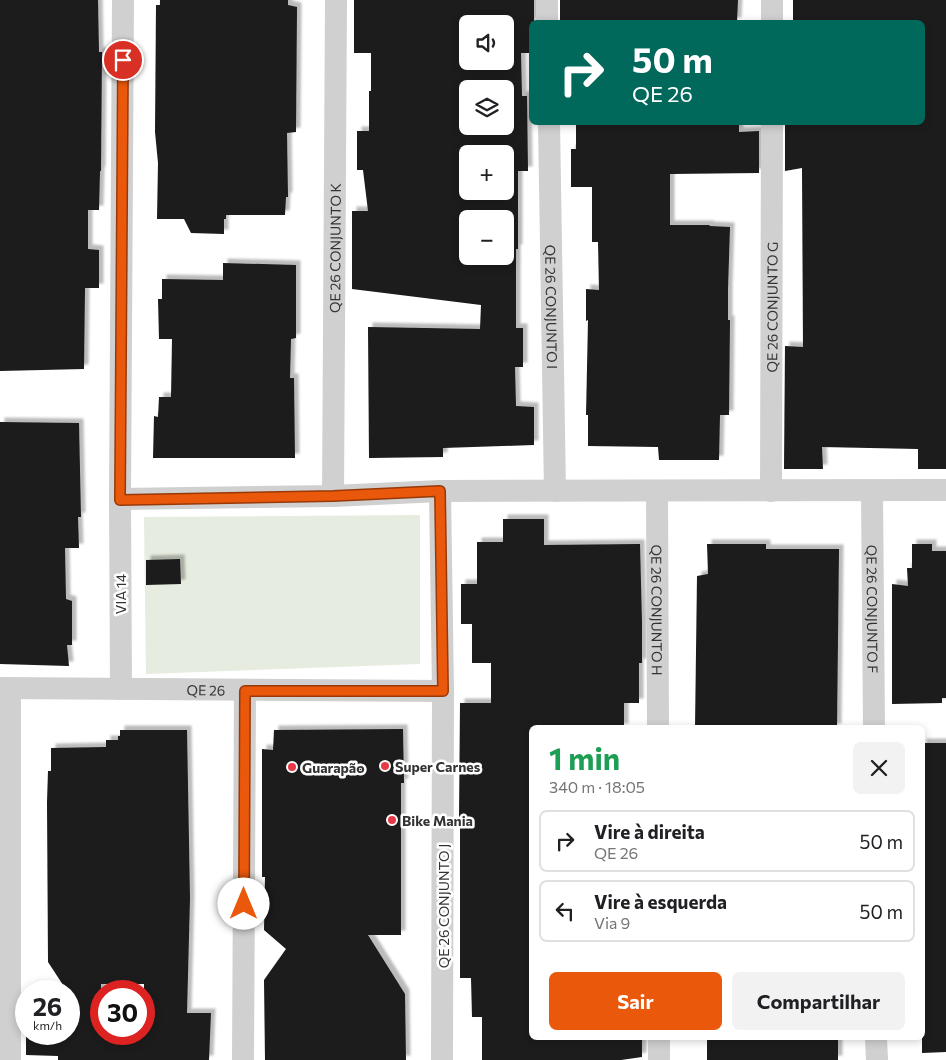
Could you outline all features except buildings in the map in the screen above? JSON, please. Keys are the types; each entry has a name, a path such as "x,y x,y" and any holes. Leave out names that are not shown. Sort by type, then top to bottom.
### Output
{"street":[{"name":"VIA 14","path":"121,689 120,500 124,0"},
{"name":"QE 26 CONJUNTO K","path":"333,496 336,0"},
{"path":"547,0 547,20"},
{"path":"772,0 772,20"},
{"name":"QE 26 CONJUNTO I","path":"549,125 555,491"},
{"name":"QE 26 CONJUNTO G","path":"771,491 772,125"},
{"path":"120,500 333,496 440,491 946,490"},
{"name":"QE 26 CONJUNTO J","path":"440,491 443,691 442,1060"},
{"name":"QE 26 CONJUNTO H","path":"657,491 658,725"},
{"name":"QE 26 CONJUNTO F","path":"872,491 874,725"},
{"path":"5,688 10,1060"},
{"name":"QE 26","path":"5,688 443,691"},
{"path":"243,1060 245,691"},
{"path":"659,1040 659,1060"},
{"path":"876,1040 877,1060"}],"shaded area":[{"path":"420,515 420,664 146,674 144,517"}],"place":[{"name":"Super Carnes","path":"385,766"},
{"name":"Guarapão","path":"292,767"},
{"name":"Bike Mania","path":"392,820"}],"route":[{"path":"123,60 120,500 333,496 440,491 443,691 245,691 244,904"}]}
